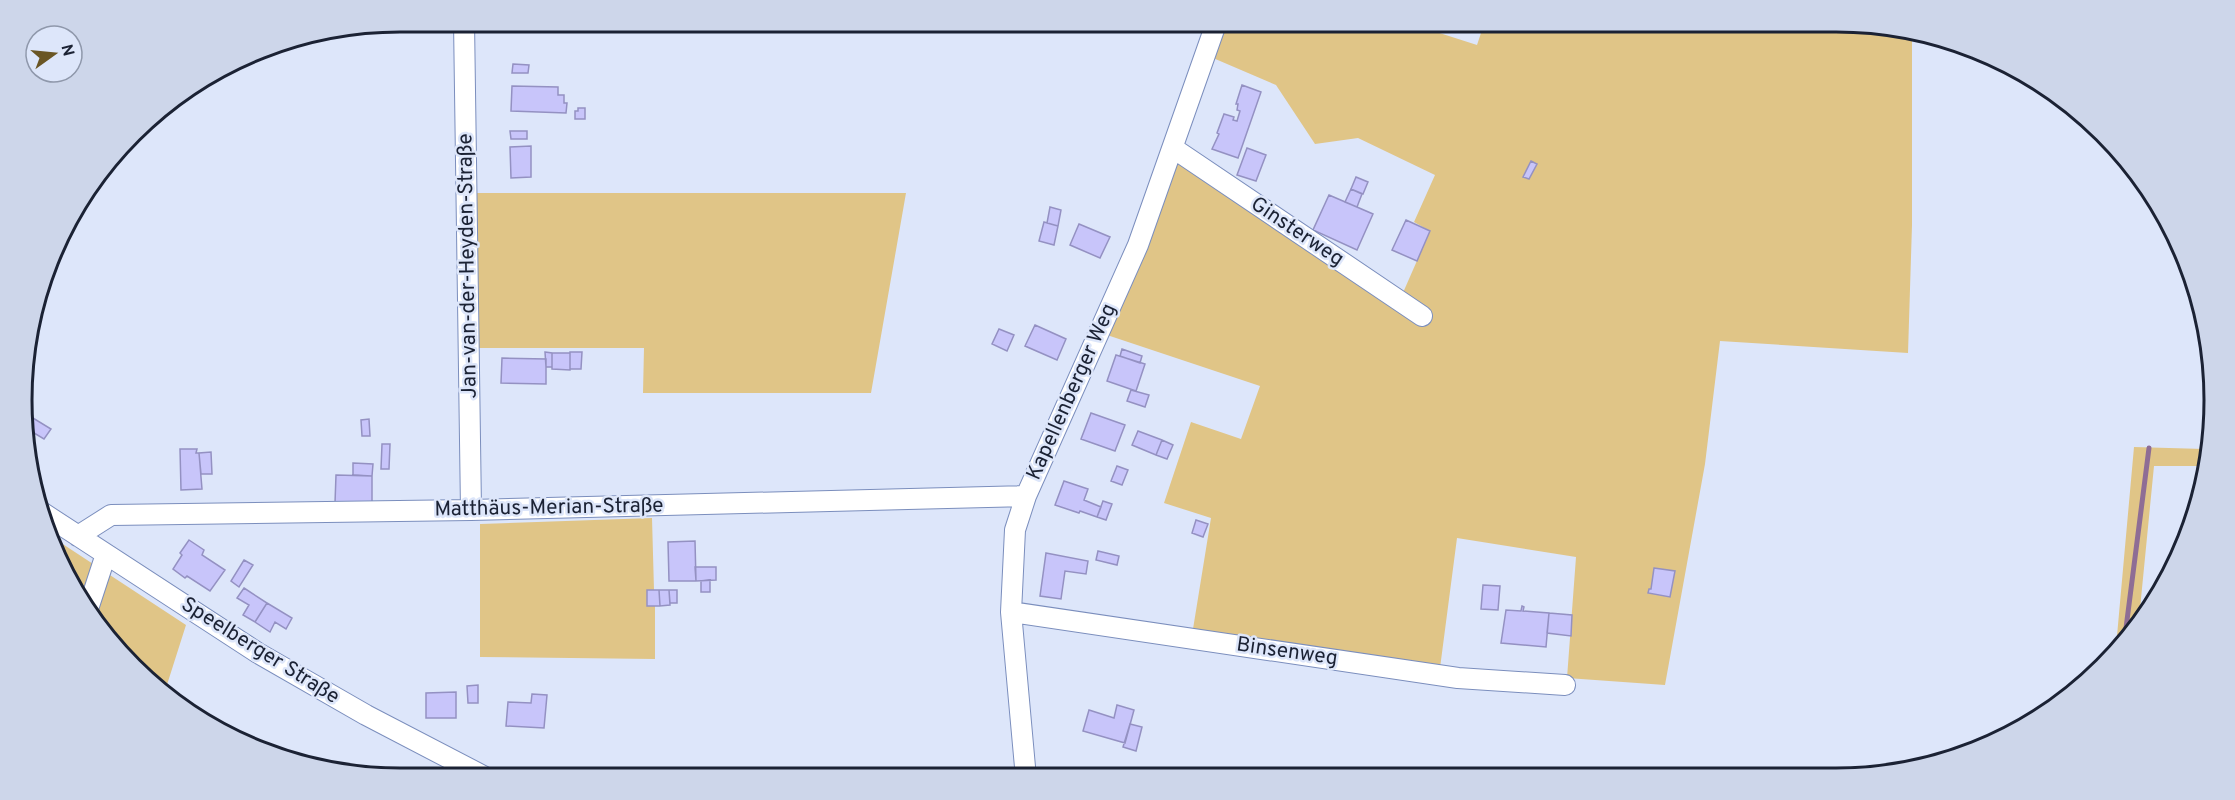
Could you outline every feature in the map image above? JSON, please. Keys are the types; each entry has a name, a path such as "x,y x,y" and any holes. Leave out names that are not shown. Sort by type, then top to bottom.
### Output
{"street":[{"name":"Jan-van-der-Heyden-Straße","path":"464,32 471,510"},
{"name":"Kapellenberger Weg","path":"1025,768 1011,612 1015,530 1026,496 1138,245 1213,32"},
{"name":"Ginsterweg","path":"1173,148 1422,316"},
{"name":"Matthäus-Merian-Straße","path":"78,536 111,515 471,510 1026,496"},
{"name":"Speelberger Straße","path":"51,518 258,653 459,768"},
{"path":"91,600 106,554"},
{"name":"Binsenweg","path":"1011,612 1458,678 1564,685"}],"shaded area":[{"path":"1223,32 1436,32 1477,45 1481,32 1859,32 1912,40 1912,225 1908,353 1720,341 1705,464 1665,685 1567,678 1576,557 1457,538 1440,668 1193,629 1211,518 1164,503 1191,422 1241,439 1260,386 1107,335 1174,164 1183,161 1402,295 1430,231 1414,222 1435,175 1358,138 1315,144 1276,85 1213,58"},
{"path":"476,193 906,193 871,393 643,393 644,348 477,348"},
{"path":"2134,447 2200,449 2197,466 2154,466 2140,606 2117,637"},
{"path":"652,518 654,590 647,606 655,606 655,659 480,657 480,524"},
{"path":"61,543 186,625 167,685 139,661 108,624 81,584"}],"building":[{"path":"513,64 529,65 528,73 512,73"},
{"path":"1242,85 1261,92 1238,158 1212,149 1224,114 1234,117 1233,120 1237,121 1240,111 1237,110 1238,104 1236,104"},
{"path":"512,86 558,87 558,95 564,95 564,103 567,103 566,113 511,111"},
{"path":"578,108 585,108 585,119 575,119 575,111 578,111"},
{"path":"510,131 527,131 527,139 511,139"},
{"path":"531,146 531,177 511,178 510,147"},
{"path":"1247,148 1266,155 1256,181 1237,175"},
{"path":"1531,161 1537,164 1529,179 1523,177"},
{"path":"1356,177 1368,182 1363,194 1351,189"},
{"path":"1351,189 1362,194 1357,207 1345,202"},
{"path":"1329,195 1373,214 1357,250 1313,230"},
{"path":"1050,207 1061,210 1058,226 1047,223"},
{"path":"1406,220 1430,231 1417,261 1392,250"},
{"path":"1044,222 1058,226 1054,245 1039,241"},
{"path":"1079,224 1110,237 1100,258 1070,245"},
{"path":"1035,325 1066,339 1057,360 1025,346"},
{"path":"999,329 1014,335 1007,351 992,344"},
{"path":"1122,349 1142,356 1140,363 1120,356"},
{"path":"545,352 552,353 552,367 546,367"},
{"path":"570,352 582,352 581,369 570,369"},
{"path":"552,353 570,353 570,370 552,369"},
{"path":"1116,355 1145,364 1136,391 1107,381"},
{"path":"502,358 546,359 546,384 501,383"},
{"path":"1131,390 1149,395 1145,407 1127,401"},
{"path":"1091,413 1125,425 1115,451 1081,439"},
{"path":"32,417 51,429 44,439 33,432"},
{"path":"369,419 370,436 362,436 361,420"},
{"path":"1138,431 1162,440 1156,455 1132,445"},
{"path":"1162,440 1173,445 1167,459 1156,455"},
{"path":"382,444 390,444 389,469 381,469"},
{"path":"180,449 197,449 202,489 181,490"},
{"path":"211,452 212,474 201,474 199,453"},
{"path":"353,463 373,464 372,476 353,475"},
{"path":"1117,466 1128,470 1122,485 1111,481"},
{"path":"336,475 372,476 372,504 335,503"},
{"path":"1064,481 1088,489 1084,500 1101,507 1097,517 1055,505"},
{"path":"1103,501 1112,504 1106,520 1097,517"},
{"path":"1196,520 1208,524 1203,537 1192,533"},
{"path":"189,540 204,550 202,555 225,570 210,591 173,569"},
{"path":"695,541 696,581 669,581 668,542"},
{"path":"1098,551 1119,556 1117,565 1096,560"},
{"path":"1046,553 1088,561 1086,574 1065,571 1061,599 1040,596"},
{"path":"244,560 253,565 239,587 231,581"},
{"path":"695,567 716,567 716,580 696,581"},
{"path":"1654,568 1675,571 1670,597 1648,593 1651,589"},
{"path":"710,580 710,592 701,592 701,581"},
{"path":"1483,585 1500,586 1498,610 1481,609"},
{"path":"244,588 267,603 255,622 243,615 249,605 237,598"},
{"path":"647,590 659,590 660,606 647,606"},
{"path":"659,590 669,590 670,605 660,606"},
{"path":"669,590 677,590 677,603 670,603"},
{"path":"267,603 292,618 286,629 275,622 270,632 255,622"},
{"path":"1522,606 1523,611 1549,613 1546,647 1501,643 1506,610 1521,611"},
{"path":"1549,613 1572,615 1571,636 1547,633"},
{"path":"478,685 478,703 468,703 467,686"},
{"path":"456,692 456,718 426,718 426,693"},
{"path":"532,694 547,695 544,728 506,726 508,702 531,703"},
{"path":"1117,705 1134,710 1125,743 1083,731 1089,710 1114,718"},
{"path":"1130,724 1142,727 1136,751 1123,747"}],"waterway":[{"path":"2126,625 2149,448"}]}
